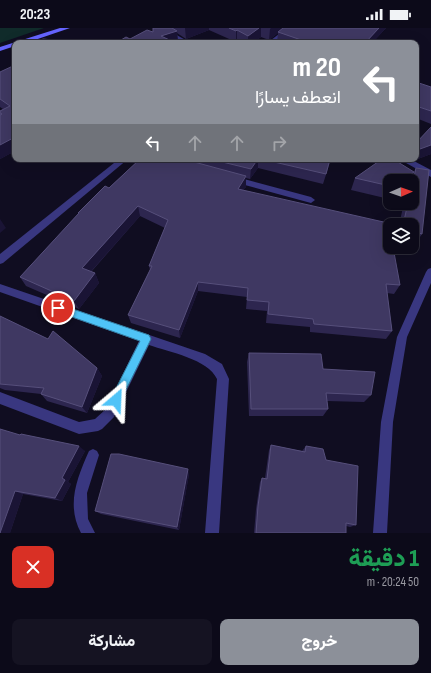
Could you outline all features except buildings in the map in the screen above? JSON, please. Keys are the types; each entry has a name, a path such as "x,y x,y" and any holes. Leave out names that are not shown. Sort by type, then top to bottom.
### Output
{"main road":[{"path":"29,40 67,28"},
{"path":"0,49 12,45"}],"street":[{"path":"158,28 182,40"},
{"path":"274,40 291,28"},
{"path":"0,260 120,162"},
{"path":"409,162 431,174"},
{"path":"221,176 311,200"},
{"path":"380,533 387,422 402,337 431,272"},
{"path":"0,288 205,359 218,368 223,379 212,533"},
{"path":"0,398 79,428 98,425 110,413 146,339"},
{"path":"88,533 81,520 80,493 92,455"}],"green space":[{"path":"0,28 44,28 0,43"}],"route":[{"path":"58,308 146,339 116,400"}]}
